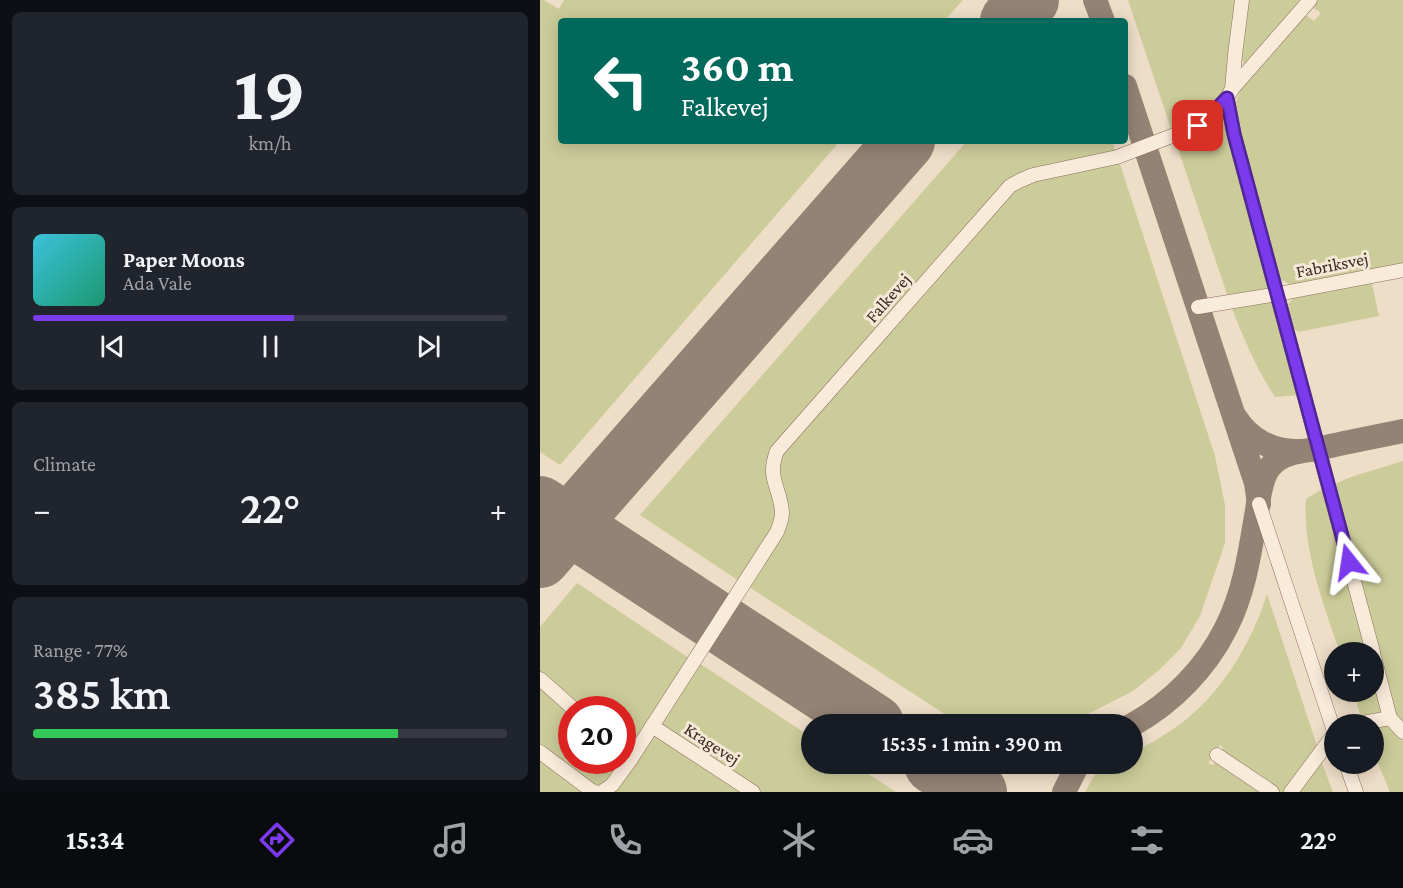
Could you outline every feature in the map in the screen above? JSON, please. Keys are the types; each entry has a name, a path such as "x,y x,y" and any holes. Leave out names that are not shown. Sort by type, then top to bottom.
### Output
{"lane":[{"path":"1242,0 1230,94 1234,134 1370,642"},
{"name":"Falkevej","path":"636,745 652,726 777,532 782,512 772,468 777,451 999,198 1014,183 1034,175 1117,157 1198,126 1230,94 1310,0"},
{"name":"Fabriksvej","path":"1198,307 1403,270"},
{"path":"1259,504 1328,714"},
{"path":"540,679 559,696"},
{"path":"1384,695 1390,718 1403,732"},
{"path":"1384,719 1390,718"},
{"name":"Kragevej","path":"652,726 753,792"},
{"path":"1291,792 1324,748"},
{"path":"540,752 596,792"},
{"path":"1217,755 1272,792"},
{"path":"602,792 612,785 618,774"},
{"path":"1350,774 1356,792"}],"green space":[{"path":"540,0 559,9 564,0 963,0 947,18 558,18 558,144 837,144 560,465 540,452"},
{"path":"1128,0 1238,0 1228,87 1201,119 1172,132"},
{"path":"1246,0 1303,0 1246,65 1240,59"},
{"path":"1316,0 1403,0 1403,265 1296,287 1277,278 1235,119 1236,102 1243,83 1304,14 1314,21 1321,13 1311,6"},
{"path":"1224,106 1271,290 1228,297 1174,137"},
{"path":"964,144 1113,144 1116,154 1019,178 774,451 777,525 739,581 640,515"},
{"path":"1118,158 1215,456 1225,505 1225,543 1200,616 1181,648 1133,691 1086,714 945,714 749,587 778,537 776,462 1016,185"},
{"path":"1371,279 1379,316 1298,332 1290,324 1287,306 1296,293"},
{"path":"1272,297 1298,395 1275,397 1251,353 1231,306"},
{"path":"1403,461 1403,728 1395,716 1384,676 1384,642 1375,642 1332,485"},
{"path":"1324,488 1365,642 1336,642 1311,557 1307,537 1306,499"},
{"path":"577,583 689,658 636,744 636,696 564,696 540,675 540,627"},
{"path":"1267,594 1318,749 1288,792 1277,792 1221,753 1223,748 1220,745 1208,763 1213,765 1217,761 1266,792 1085,792 1095,774 1143,774 1143,747 1181,723 1214,692 1236,662 1261,612"},
{"path":"699,663 801,730 801,774 868,774 896,792 757,792 660,728 659,720"},
{"path":"540,683 558,699 558,760 540,747"},
{"path":"1356,702 1381,702 1383,714 1360,714"},
{"path":"1384,723 1388,723 1403,741 1403,792 1390,792 1382,774"},
{"path":"656,735 748,792 612,792 624,774 636,774 636,756 647,739"},
{"path":"540,756 558,770 558,774 564,774 588,792 540,792"},
{"path":"1322,763 1324,774 1326,774 1333,792 1295,792 1315,765"},
{"path":"577,774 615,774 609,785 597,789"}],"taxiway":[{"path":"1003,18 1012,0"},
{"path":"1095,0 1102,18"},
{"path":"1128,95 1256,483 1259,504"},
{"path":"1236,418 1262,443 1289,451 1304,451 1403,431"},
{"path":"1143,718 1187,683 1218,643 1232,615 1241,589 1266,473 1276,461 1299,452"},
{"path":"851,709 863,714"},
{"path":"1064,792 1073,774"}],"runway":[{"path":"1013,18 1029,0"},
{"path":"540,558 902,144"},
{"path":"540,506 859,714"},
{"path":"949,774 977,792"}],"route":[{"path":"1198,126 1227,98 1234,134 1349,562"}]}
